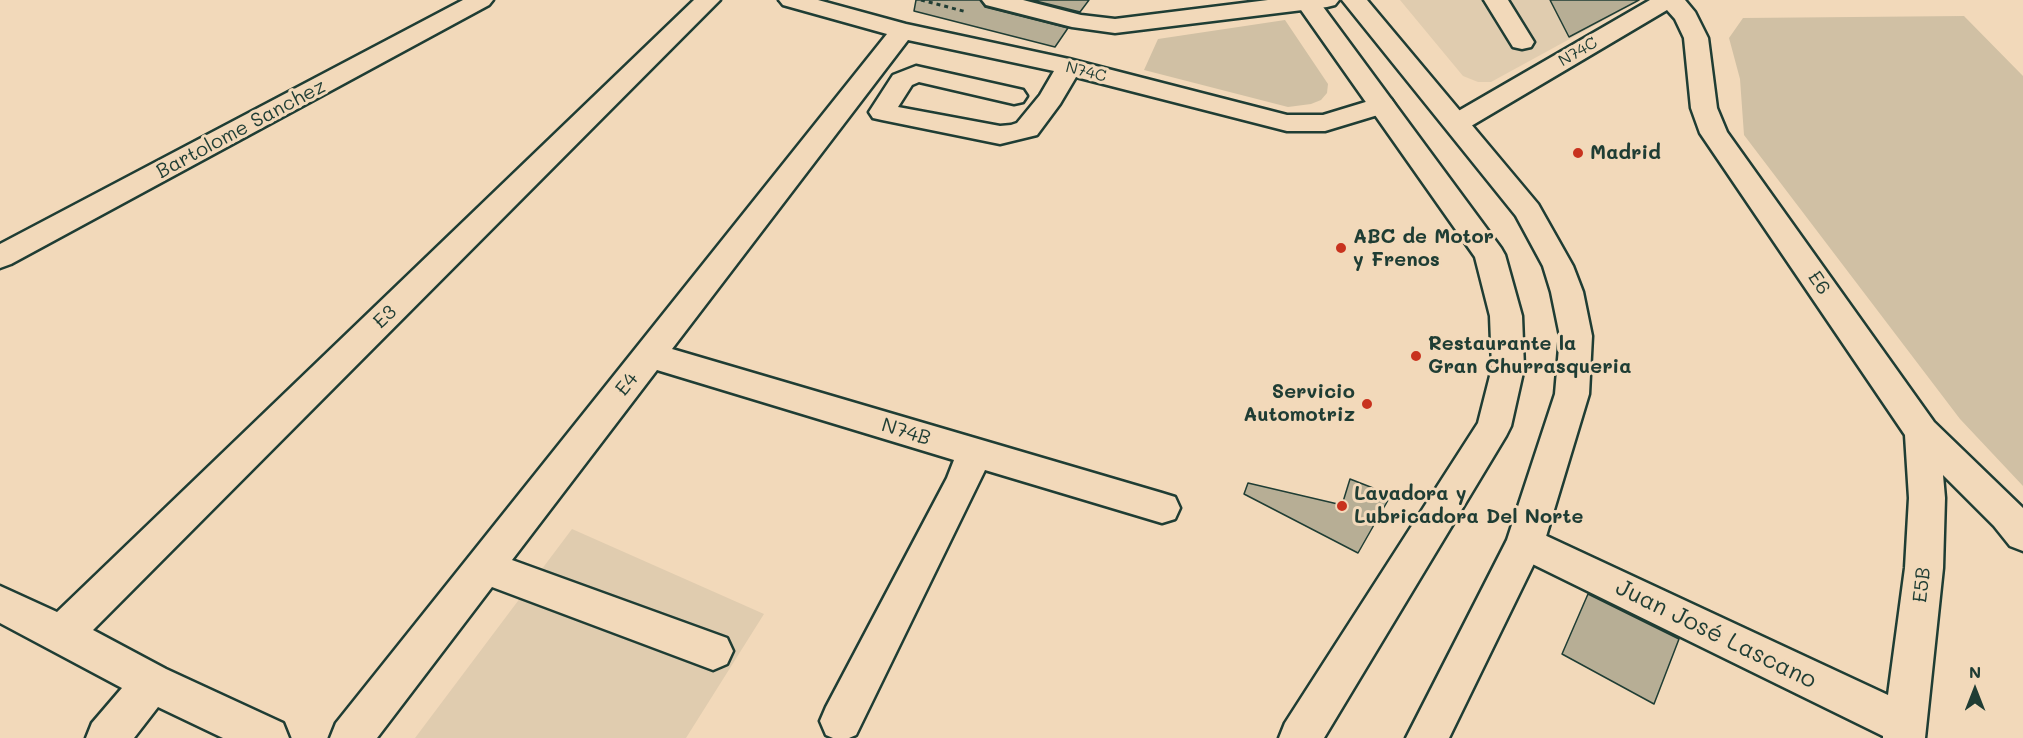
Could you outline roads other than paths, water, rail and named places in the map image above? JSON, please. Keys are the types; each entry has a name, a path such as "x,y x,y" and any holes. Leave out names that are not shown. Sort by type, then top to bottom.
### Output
{"street":[{"name":"Bartolome Sanchez","path":"0,257 481,0"},
{"name":"E3","path":"62,634 708,0"},
{"name":"N74C","path":"791,0 902,31 1070,68 1287,123 1325,123 1382,105"},
{"path":"994,0 1081,22 1115,26 1154,22 1176,8 1313,1 1382,105 1490,255 1506,316 1508,368 1494,426 1300,738"},
{"path":"1354,0 1528,211 1558,266 1567,292 1576,336 1572,394 1525,543 1428,738"},
{"path":"1496,0 1522,42"},
{"name":"N74C","path":"1457,123 1667,0"},
{"name":"E6","path":"1672,0 1686,17 1696,38 1704,108 1714,133 1922,432 2018,521"},
{"name":"E4","path":"351,738 902,31"},
{"path":"1014,96 916,74 902,80 882,111 1000,135 1013,133 1027,129 1052,98 1070,68"},
{"name":"N74B","path":"649,356 1162,508"},
{"name":"E5B","path":"1905,732 1924,568 1927,498 1922,432"},
{"path":"841,721 964,480 974,452"},
{"name":"Juan José Lascano","path":"1525,543 1905,732"},
{"path":"484,567 713,651"},
{"path":"0,604 62,634 152,683 268,738"},
{"path":"107,738 152,683"}],"place":[{"name":"Madrid","path":"1578,153"},
{"name":"ABC de Motor y Frenos","path":"1341,248"},
{"name":"Restaurante la Gran Churrasqueria","path":"1416,356"},
{"name":"Servicio Automotriz","path":"1367,404"},
{"name":"Lavadora y Lubricadora Del Norte","path":"1342,506"}]}
